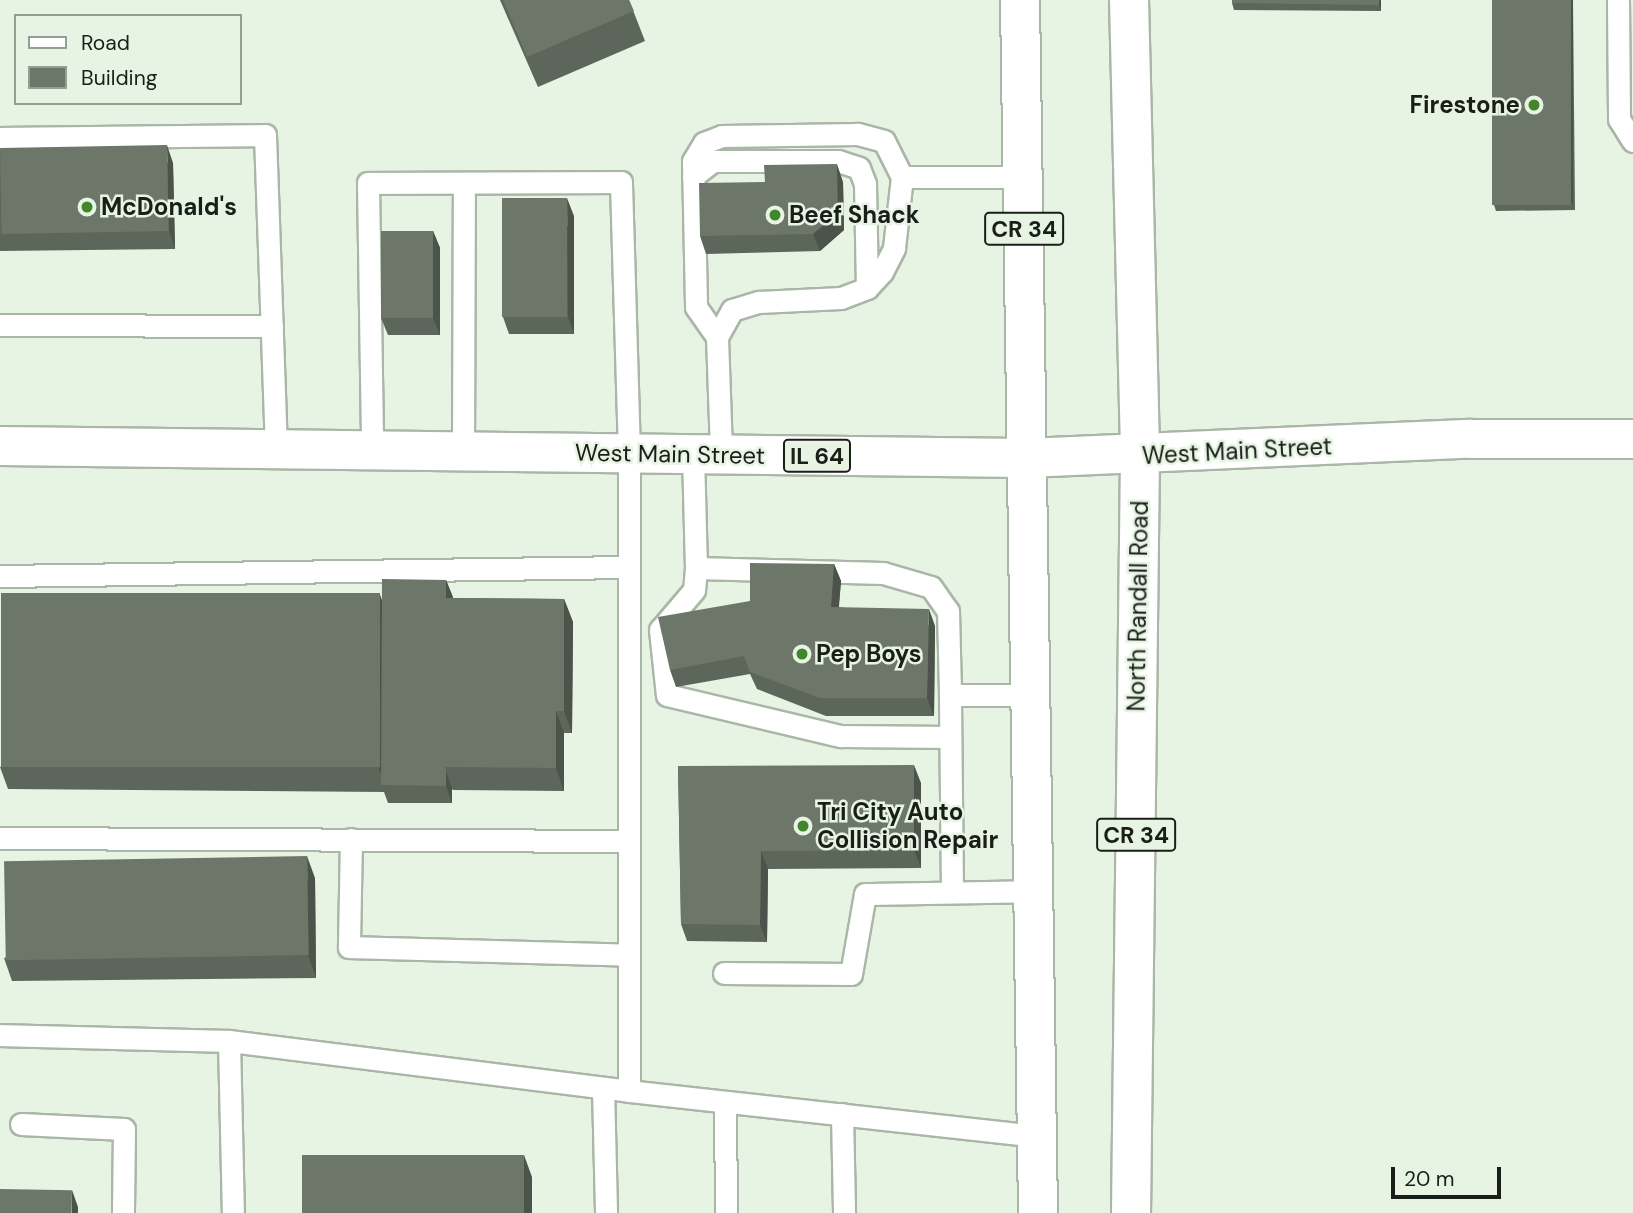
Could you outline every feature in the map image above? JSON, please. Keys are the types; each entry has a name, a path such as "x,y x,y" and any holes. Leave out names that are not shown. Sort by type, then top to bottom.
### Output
{"main road":[{"name":"CR 34","path":"1020,0 1038,1213"},
{"name":"North Randall Road","path":"1129,0 1140,456 1131,1213"},
{"name":"West Main Street","path":"0,446 1027,458 1140,456 1471,439 1633,439"}],"lane":[{"path":"1619,0 1619,119 1633,141"},
{"path":"717,337 696,307 693,176 704,143 722,136 858,134 884,141 902,177 894,247 867,288 841,298 759,302 732,310 717,337 694,590 660,630 667,695 841,736 950,737"},
{"path":"0,138 265,135 276,449"},
{"path":"693,176 713,161 838,161 859,168 865,184 867,288"},
{"path":"902,177 1023,177"},
{"path":"372,450 368,183 621,182 629,453 629,1091"},
{"path":"463,451 464,183"},
{"path":"0,325 272,326"},
{"path":"0,576 629,567"},
{"path":"696,568 883,573 931,587 948,611 952,892"},
{"path":"950,695 1031,695"},
{"path":"0,838 629,841"},
{"path":"351,839 349,947 629,955"},
{"path":"724,973 851,974 865,894 1033,891"},
{"path":"0,1035 229,1041 603,1088 1037,1136"},
{"path":"229,1041 233,1213"},
{"path":"603,1088 606,1213"},
{"path":"725,1102 726,1213"},
{"path":"842,1114 844,1213"},
{"path":"21,1124 124,1129 122,1213"}],"building":[{"path":"503,0 629,0 634,11 527,57"},
{"path":"1232,0 1379,0 1379,5 1232,3"},
{"name":"Firestone","path":"1492,0 1571,0 1571,205 1492,205"},
{"name":"McDonald's","path":"167,145 169,231 2,234 0,148"},
{"name":"Beef Shack","path":"837,164 838,213 813,234 700,236 699,183 765,182 764,165"},
{"path":"502,198 567,198 567,317 502,317"},
{"path":"381,231 433,231 433,318 381,318"},
{"name":"Pep Boys","path":"750,563 834,564 831,607 929,609 927,698 820,698 750,672 744,656 670,670 658,617 750,601"},
{"path":"382,579 446,580 446,786 381,785"},
{"path":"1,593 380,593 380,767 1,767"},
{"path":"445,598 564,599 564,711 556,711 556,768 445,767"},
{"name":"Tri City Auto Collision Repair","path":"914,765 914,850 761,851 760,925 681,924 678,766"},
{"path":"307,856 309,955 6,960 4,861"},
{"path":"302,1155 524,1155 524,1213 302,1213"},
{"path":"0,1189 72,1190 72,1213 0,1213"}],"place":[{"name":"Firestone","path":"1534,105"},
{"name":"McDonald's","path":"87,207"},
{"name":"Beef Shack","path":"775,215"},
{"name":"Pep Boys","path":"802,654"},
{"name":"Tri City Auto Collision Repair","path":"803,826"}]}
